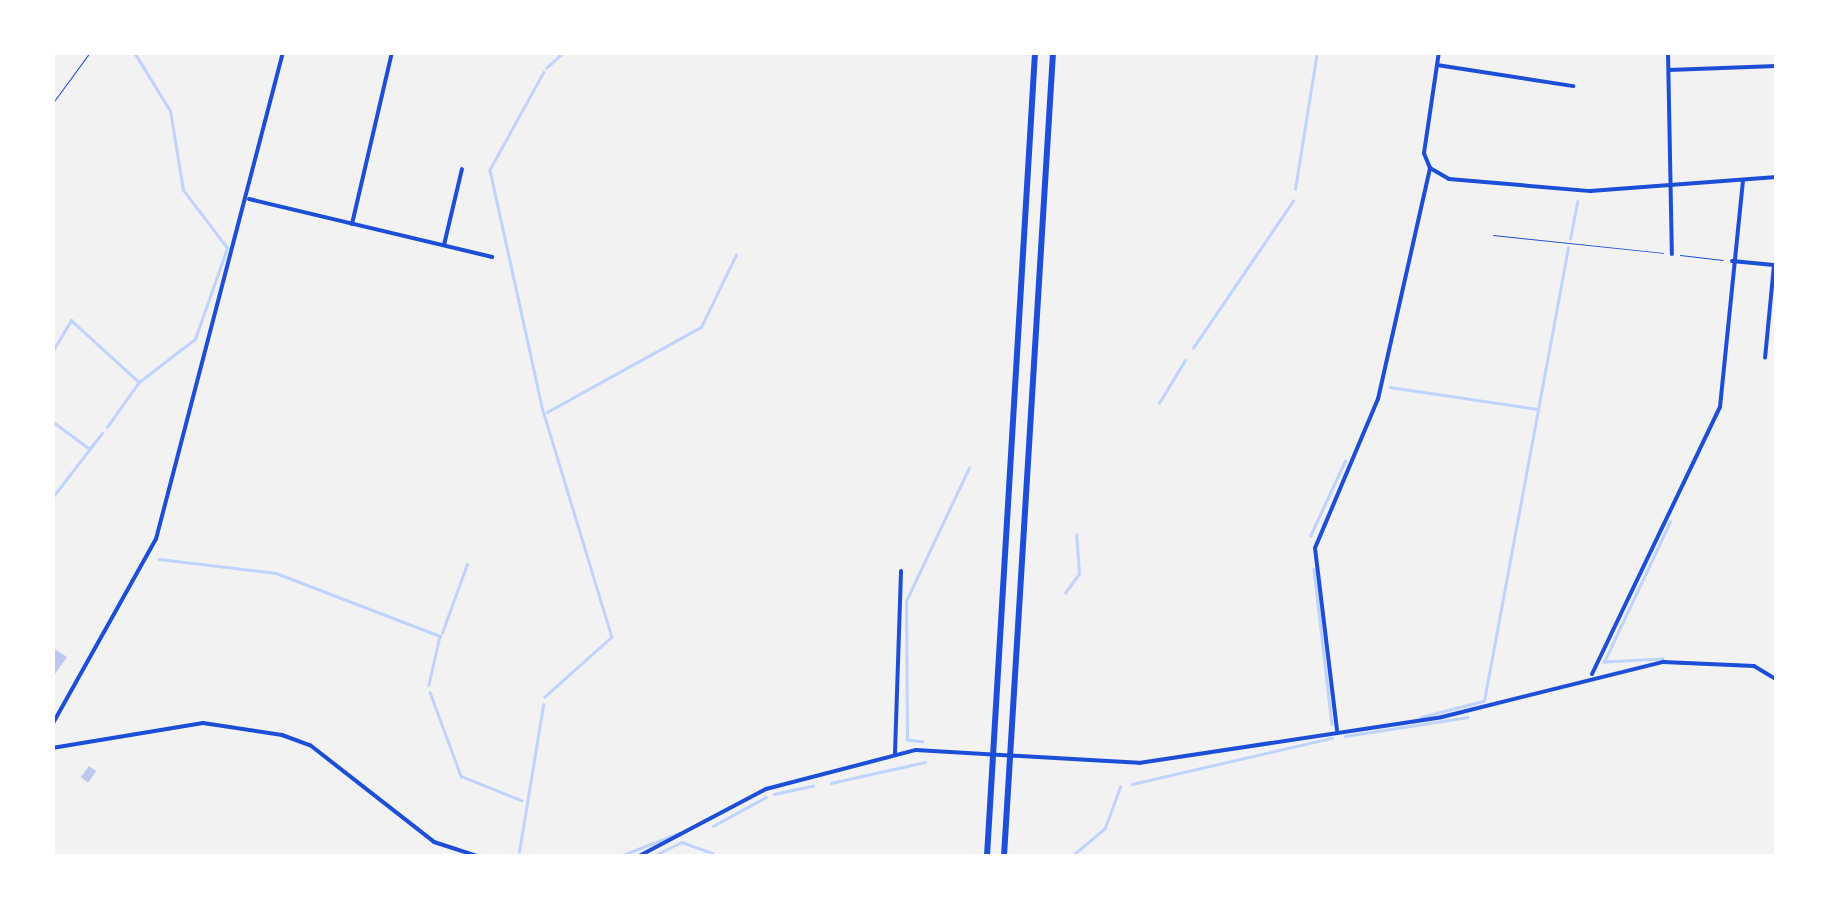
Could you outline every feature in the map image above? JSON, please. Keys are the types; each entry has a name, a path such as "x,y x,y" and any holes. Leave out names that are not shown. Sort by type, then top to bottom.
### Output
{"highway":[{"path":"987,856 1034,52"},
{"path":"1004,856 1054,52"}],"street":[{"path":"52,725 156,539 249,199 284,52"},
{"path":"352,224 392,52"},
{"path":"1338,730 1315,548 1378,400 1430,168 1439,52"},
{"path":"1668,52 1672,254"},
{"path":"1437,65 1572,86"},
{"path":"1669,70 1776,66"},
{"path":"1430,168 1449,179 1590,191 1776,177"},
{"path":"444,245 462,169"},
{"path":"1592,674 1720,407 1731,261 1743,180"},
{"path":"249,199 492,256"},
{"path":"1731,261 1774,266 1765,358"},
{"path":"896,754 901,571"},
{"path":"639,856 766,788 896,754 968,752 1042,758 1178,760 1338,730 1442,716 1592,674 1734,663 1776,679"},
{"path":"52,748 204,723 282,736 310,745 434,842 477,856"}],"path":[{"path":"52,104 90,52"},
{"path":"1493,235 1731,261"}],"building":[{"path":"52,647 67,657 52,678"},
{"path":"89,766 96,771 88,783 81,777"}],"waterway":[{"path":"546,68 564,52"},
{"path":"1295,189 1317,52"},
{"path":"107,427 139,382 195,339 227,248 183,190 170,111 135,54"},
{"path":"544,72 490,170 542,407 612,637 545,697"},
{"path":"1193,348 1293,201"},
{"path":"1570,239 1577,202"},
{"path":"1421,717 1484,701 1568,248"},
{"path":"547,412 701,327 736,255"},
{"path":"52,352 71,320 138,381"},
{"path":"1159,403 1185,360"},
{"path":"1390,387 1537,409"},
{"path":"52,421 90,449"},
{"path":"52,498 102,433"},
{"path":"1310,536 1345,461"},
{"path":"923,742 907,740 906,601 969,468"},
{"path":"1663,659 1604,662 1670,522"},
{"path":"1065,593 1079,574 1076,535"},
{"path":"159,559 276,573 440,636 429,685"},
{"path":"442,633 467,564"},
{"path":"1314,569 1332,724"},
{"path":"430,692 461,776 521,800"},
{"path":"519,852 543,705"},
{"path":"1345,736 1468,717"},
{"path":"1132,784 1332,738"},
{"path":"831,783 925,762"},
{"path":"774,794 813,786"},
{"path":"1072,856 1105,828 1120,787"},
{"path":"713,826 766,797"},
{"path":"620,856 679,833"},
{"path":"653,856 682,842 712,853"}]}
